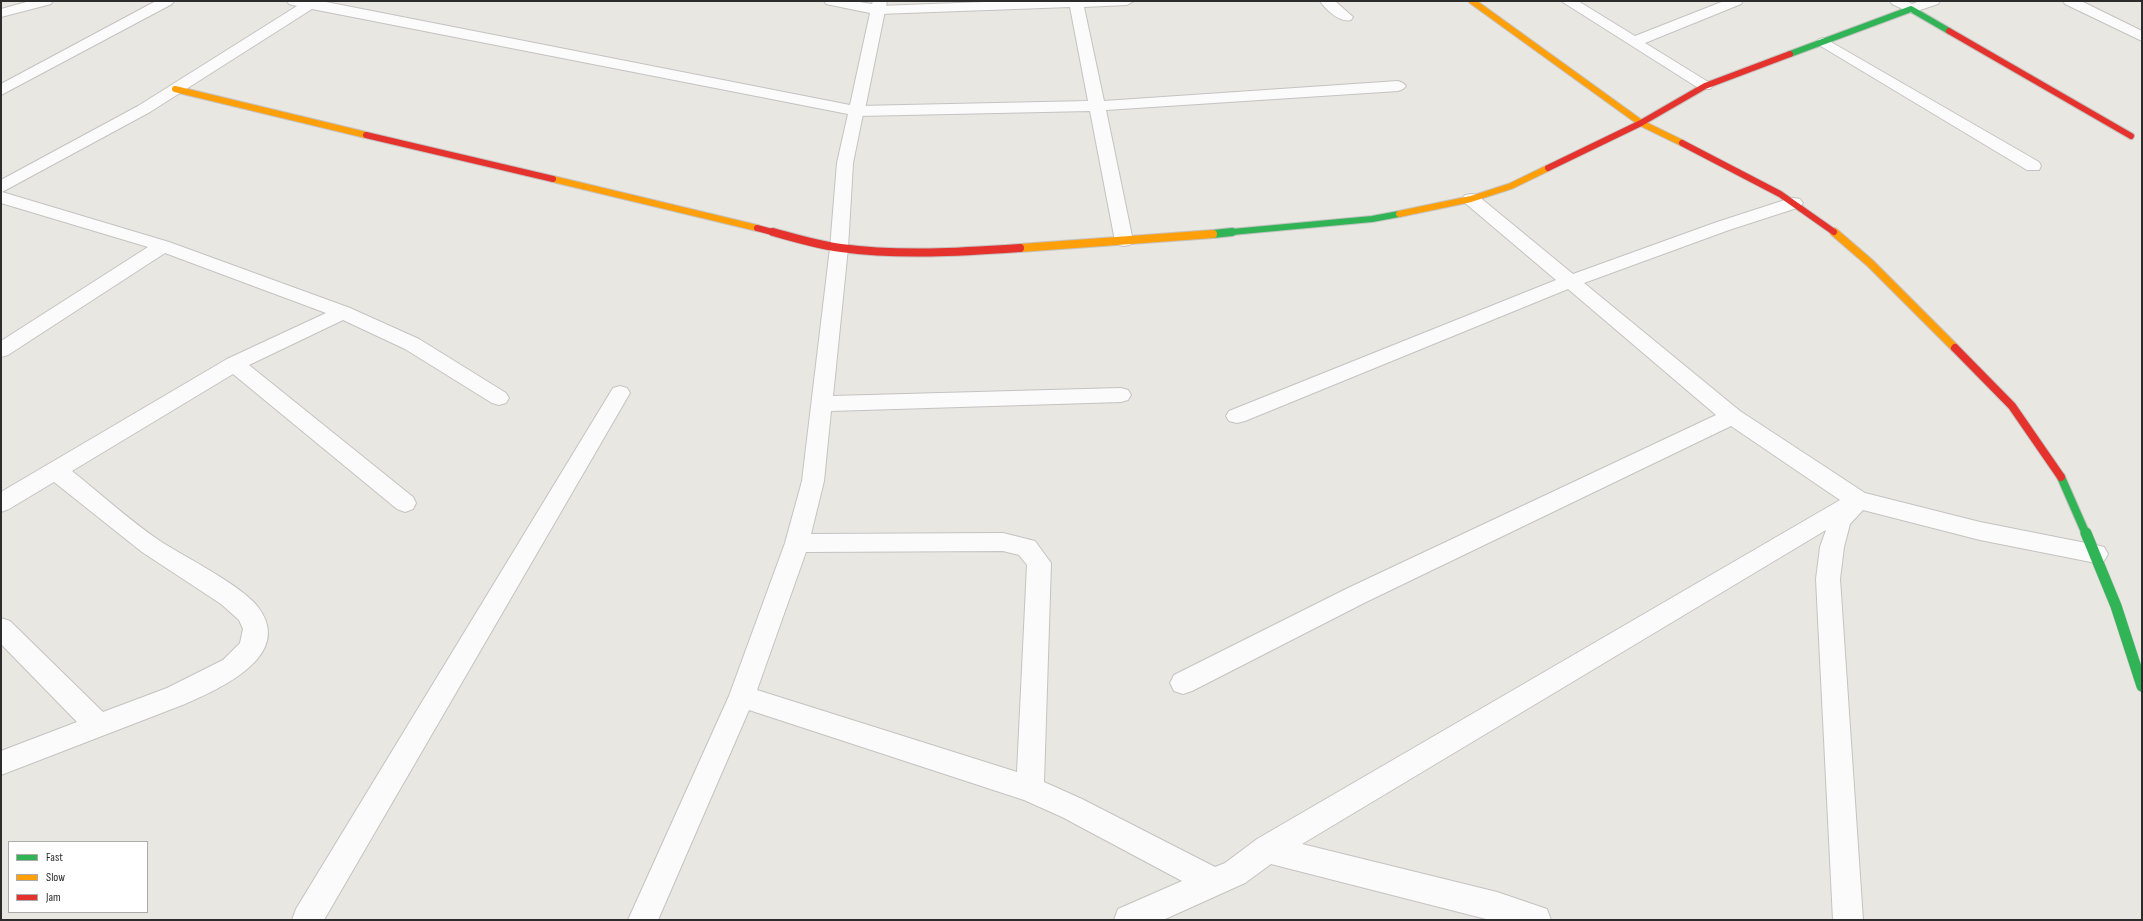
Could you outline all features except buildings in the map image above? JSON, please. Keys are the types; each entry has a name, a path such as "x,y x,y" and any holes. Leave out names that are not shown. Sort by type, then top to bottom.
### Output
{"street":[{"path":"1,13 46,1"},
{"path":"1,90 167,1"},
{"path":"294,1 313,2 858,111 1097,106 1398,86"},
{"path":"831,1 879,5 1127,1"},
{"path":"1327,1 1346,17"},
{"path":"1472,1 1641,123 1759,182 1815,216 1870,263 2012,406 2060,474 2096,554 2131,646 2142,686"},
{"path":"1568,1 1705,86"},
{"path":"1634,42 1736,1"},
{"path":"1897,1 2131,136"},
{"path":"175,89 839,248 898,252 964,252 1265,230 1372,219 1471,199 1511,186 1641,123 1705,86 1933,1"},
{"path":"2070,1 2142,37"},
{"path":"1,187 144,108 313,2"},
{"path":"1076,2 1124,241"},
{"path":"643,920 742,696 797,543 813,481 839,248 845,163 858,111 879,5"},
{"path":"1824,42 2033,166"},
{"path":"1,197 163,246 343,312 412,344 499,398"},
{"path":"1471,199 1732,416 1858,500 1980,531 2096,554"},
{"path":"1237,416 1570,281 1717,226 1794,203"},
{"path":"1,350 163,246"},
{"path":"1,503 234,364 343,312"},
{"path":"234,364 405,503"},
{"path":"307,920 620,393"},
{"path":"821,404 1121,395"},
{"path":"1183,683 1357,595 1732,416"},
{"path":"1,763 176,696 205,683 232,668 252,648 255,629 249,614 230,597 150,546 55,470"},
{"path":"1130,920 1235,873 1267,849 1858,500"},
{"path":"1848,920 1837,757 1828,578 1832,547 1840,521 1858,500"},
{"path":"797,543 1003,542 1026,548 1039,563 1030,789"},
{"path":"1,628 99,726"},
{"path":"742,696 1030,789 1072,808 1213,882"},
{"path":"1267,849 1496,914 1536,920"}],"traffic: fast":[{"path":"1790,54 1911,9 1949,31"},
{"path":"1213,234 1372,219 1399,214"},
{"path":"2061,477 2116,606 2142,686"}],"traffic: slow":[{"path":"1472,1 1641,123 1682,143"},
{"path":"175,89 366,135"},
{"path":"1399,214 1471,199 1511,186 1548,168"},
{"path":"553,179 757,228"},
{"path":"1834,232 1870,263 1955,348"},
{"path":"1020,248 1213,234"}],"traffic: jam":[{"path":"1949,31 2131,136"},
{"path":"1548,168 1641,123 1705,86 1790,54"},
{"path":"366,135 553,179"},
{"path":"1682,143 1780,194 1817,218 1834,232"},
{"path":"757,228 840,248 885,252 907,253 975,251 1020,248"},
{"path":"1955,348 2012,406 2061,477"}]}
